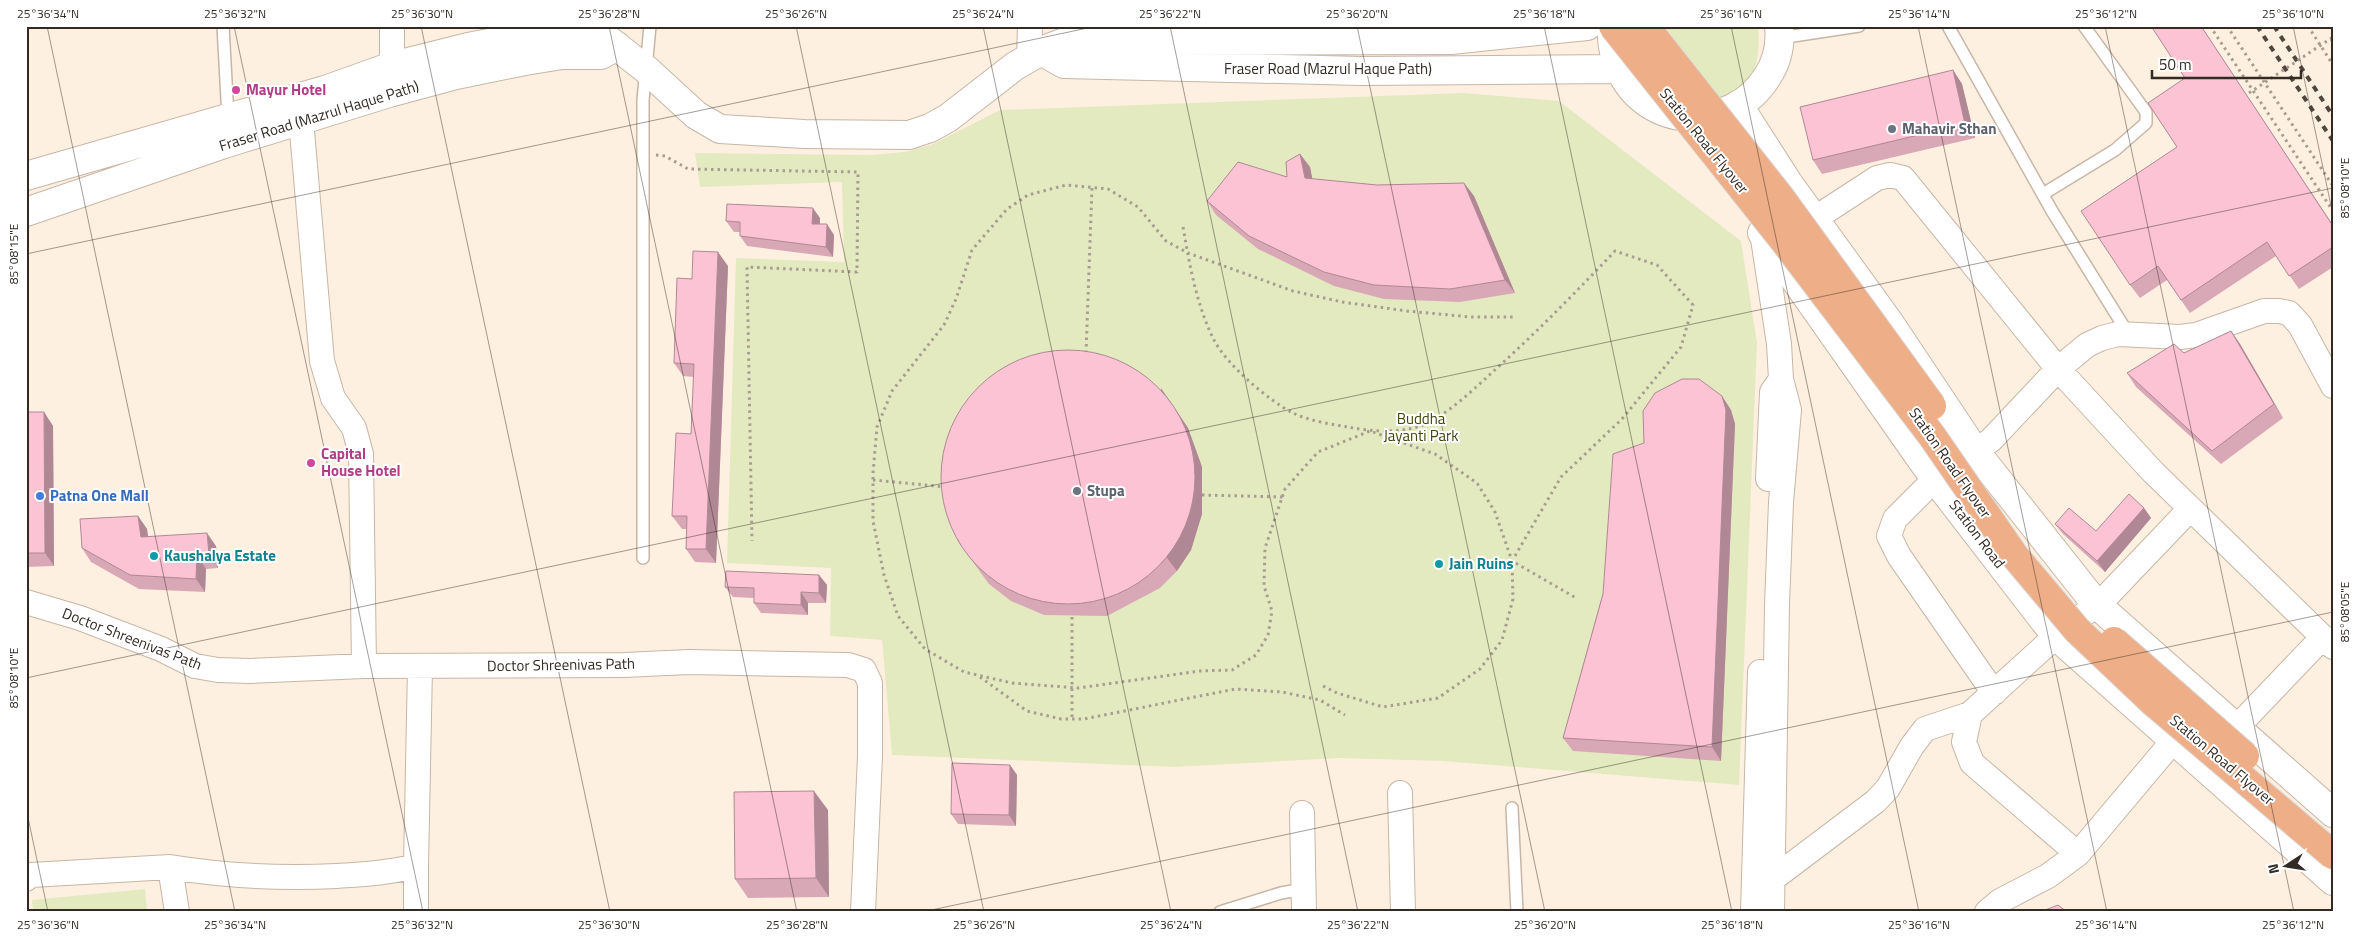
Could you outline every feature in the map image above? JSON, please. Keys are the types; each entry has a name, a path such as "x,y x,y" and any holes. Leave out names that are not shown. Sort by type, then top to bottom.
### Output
{"main road":[{"name":"Fraser Road (Mazrul Haque Path)","path":"26,176 325,90 392,66 468,47 526,36 575,32 601,34 647,70 696,115 720,129 804,134 909,135 930,128 948,118 1015,66 1035,54 1067,41 1407,33 1451,40 1587,26"},
{"path":"1612,26 1612,47 1619,69 1636,93 1660,110 1688,118 1707,118 1735,109 1759,90 1774,66 1780,32"},
{"name":"Station Road Flyover","path":"1612,26 1784,240 1932,436 2014,555 2077,630 2153,702 2333,855"},
{"name":"Station Road Flyover","path":"1645,26 1792,214 1892,350 2047,570 2082,610 2113,640 2333,832"},
{"name":"Fraser Road (Mazrul Haque Path)","path":"26,212 301,120 456,75 562,55 601,55 617,46"},
{"name":"Fraser Road (Mazrul Haque Path)","path":"1035,54 1064,64 1361,71 1619,69"},
{"path":"1739,106 1814,220 1888,322 1975,451 2096,604 2333,813"},
{"name":"Station Road","path":"1707,118 1762,232 1935,479 2056,636 2333,881"}],"street":[{"path":"392,26 392,66"},
{"path":"1030,26 1035,54"},
{"path":"301,120 322,361 333,398 354,428 361,454 364,666"},
{"path":"1814,220 1877,178 1890,175 1903,178 2058,369 2153,472 2328,642 2236,728"},
{"path":"1762,232 1779,344 1781,379 1789,410 1767,717 1764,882 1772,912"},
{"path":"1994,692 1899,556 1889,536 1895,519 1935,479 1991,440 2058,369 2087,345 2102,338 2118,334 2180,337 2196,335 2264,312 2278,311 2289,313 2300,325 2333,386"},
{"path":"1753,912 1764,882 1876,801 1888,788 1912,746 1925,729 1970,714 2056,636 2105,598 2190,509"},
{"name":"Doctor Shreenivas Path","path":"26,602 80,618 161,649 196,666 218,670 250,671 364,666 624,665 689,662 848,666 864,670 870,683 870,756 863,912"},
{"path":"416,912 420,667"},
{"path":"1970,714 1964,742 1972,763 2078,854"},
{"path":"1986,912 2000,901 2048,876 2078,854 2173,741"},
{"path":"1400,793 1403,912"},
{"path":"1302,813 1304,900"},
{"path":"26,879 30,875 170,867 217,875 290,878 390,873 416,866"},
{"path":"170,867 177,912"}],"lane":[{"path":"223,26 228,118"},
{"path":"643,558 643,100 650,26"},
{"path":"1780,32 1859,26"},
{"path":"1948,26 2043,194 2129,336"},
{"path":"2043,194 2115,150 2146,123 2146,112 2084,26"},
{"path":"1512,808 1517,912"},
{"path":"1220,912 1281,893 1304,900"}],"path":[{"path":"2210,26 2333,210"},
{"path":"2227,26 2333,186"},
{"path":"2308,26 2333,65"},
{"path":"2249,93 2332,39"},
{"path":"665,156 688,168 858,172 858,272 747,267 752,541"},
{"path":"1512,561 1561,477 1622,419 1681,347 1693,305 1658,265 1616,251 1552,318 1464,398 1429,422 1405,429 1370,431 1318,452 1286,489 1265,548 1264,586 1272,611 1268,635 1256,655 1232,670 1200,671 1071,687 1012,683 964,672 926,649 898,616 884,575 873,521 873,480 876,427 892,391 944,325 956,299 972,250 1007,209 1028,195 1066,185 1108,189 1138,207 1166,241 1188,253 1293,290 1342,302 1471,317 1514,317"},
{"path":"1086,361 1092,188"},
{"path":"1183,227 1194,287 1214,341 1240,372 1272,400 1294,413 1329,424 1370,431 1435,454 1477,483 1495,512 1512,561 1513,599 1502,640 1480,668 1438,698 1383,706 1337,693 1323,686"},
{"path":"873,480 951,487"},
{"path":"1202,495 1283,497"},
{"path":"1512,561 1576,598"},
{"path":"1072,617 1072,719"},
{"path":"978,675 1027,711 1061,719 1084,719 1235,690 1282,692 1320,700 1345,715"}],"green space":[{"path":"1637,26 1758,26 1759,41 1756,65 1746,83 1727,98 1714,105"},
{"name":"Buddha Jayanti Park","path":"1464,93 1559,101 1741,241 1757,343 1739,785 1443,761 1339,758 1174,767 892,755 882,640 830,636 831,568 727,563 736,258 844,262 842,182 700,187 695,153 872,155 904,152 931,145 1000,110"},
{"path":"145,889 147,912 33,912 32,900"}],"building":[{"path":"2151,26 2201,26 2333,226 2333,247 2289,276 2267,242 2181,300 2158,266 2130,285 2081,211 2177,147 2148,103 2185,78"},
{"name":"Mahavir Sthan","path":"1953,70 1965,124 1813,160 1800,107"},
{"path":"1300,154 1305,178 1377,185 1464,183 1505,280 1450,289 1374,285 1324,272 1249,236 1207,201 1238,162 1287,177 1286,162"},
{"path":"727,204 813,208 812,224 827,224 826,247 740,236 740,222 726,221"},
{"path":"693,251 718,252 706,549 686,549 687,516 672,516 676,433 691,434 694,364 674,363 677,278 692,279"},
{"path":"2231,331 2274,404 2212,451 2127,373 2174,344 2184,353"},
{"name":"Stupa","path":"1068,350 1093,353 1117,360 1128,365 1158,387 1180,417 1185,428 1192,452 1195,477 1192,502 1185,526 1180,537 1158,567 1128,589 1117,594 1093,601 1068,604 1043,601 1019,594 1008,589 978,567 956,537 951,526 944,502 941,477 944,452 951,428 956,417 978,387 1008,365 1019,360 1043,353"},
{"path":"1682,379 1699,379 1722,396 1726,410 1712,747 1563,738 1603,594 1613,454 1644,443 1643,411 1655,393"},
{"name":"Patna One Mall","path":"26,412 44,412 45,553 26,553"},
{"path":"2129,494 2144,508 2097,561 2055,524 2069,508 2096,531"},
{"name":"Kaushalya Estate","path":"138,516 141,537 207,533 209,554 197,555 196,579 130,575 82,548 80,519"},
{"path":"726,571 819,575 819,593 801,592 801,605 754,603 754,588 725,587"},
{"path":"952,763 1010,765 1009,815 951,814"},
{"path":"814,791 816,878 735,879 734,792"},
{"path":"2058,905 2067,912 2040,912"}],"railway":[{"path":"2257,26 2333,141"},
{"path":"2274,26 2333,116"}],"place":[{"name":"Mayur Hotel","path":"236,90"},
{"name":"Mahavir Sthan","path":"1892,129"},
{"name":"Capital House Hotel","path":"311,463"},
{"name":"Stupa","path":"1077,491"},
{"name":"Patna One Mall","path":"40,496"},
{"name":"Kaushalya Estate","path":"154,556"},
{"name":"Jain Ruins","path":"1439,564"}]}
